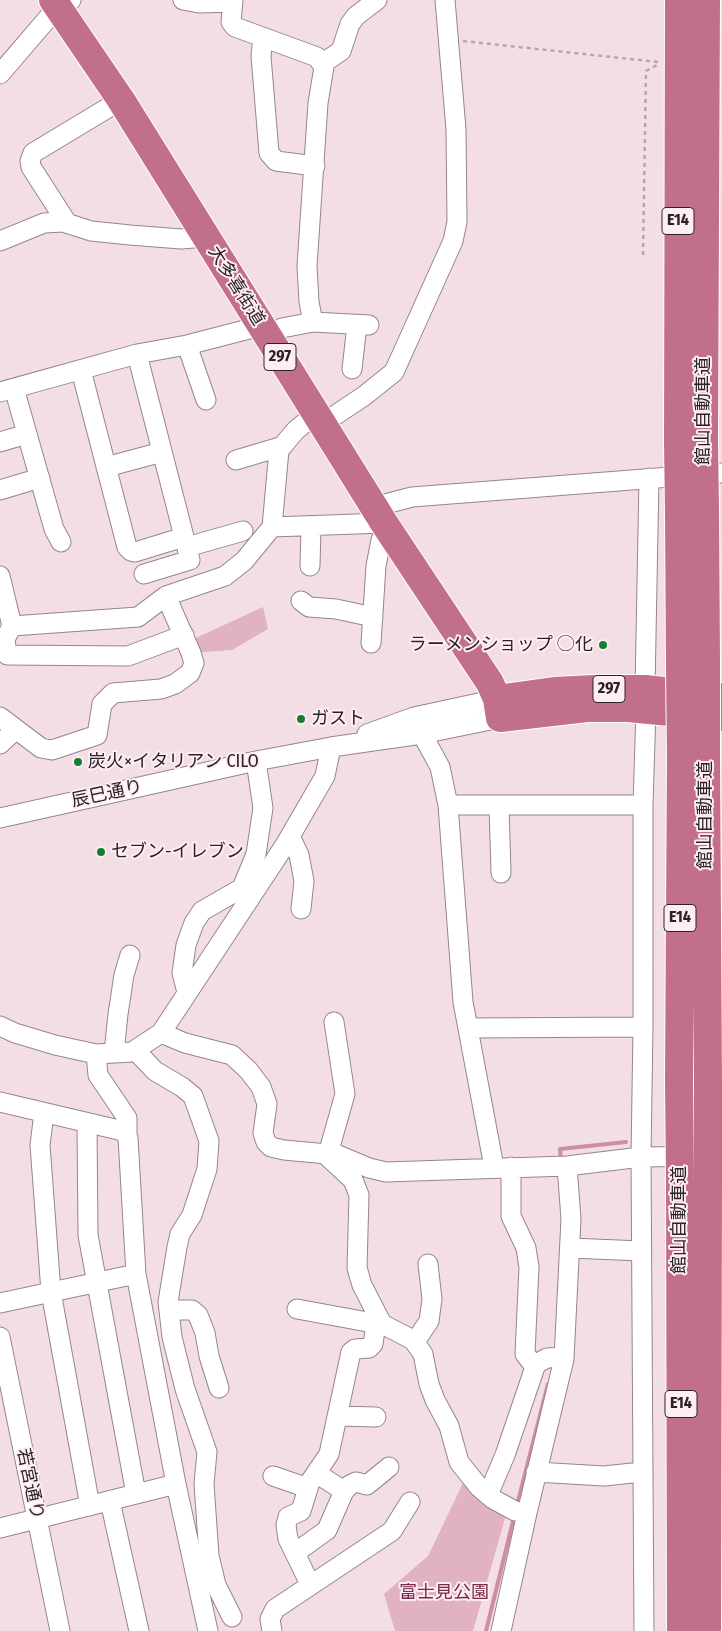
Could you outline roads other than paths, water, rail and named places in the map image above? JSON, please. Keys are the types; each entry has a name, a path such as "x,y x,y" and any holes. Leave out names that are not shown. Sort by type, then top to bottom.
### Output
{"highway":[{"name":"館山自動車道","path":"679,0 692,511 706,661 693,757 679,1081 681,1631"},
{"name":"館山自動車道","path":"691,442 706,0"},
{"name":"大多喜街道","path":"61,2 382,520 490,683 498,709"},
{"name":"館山自動車道","path":"692,511 680,668 693,757 708,1083 715,1167 707,1631"},
{"name":"297","path":"498,709 554,691 645,699 722,697"},
{"name":"297","path":"645,699 722,717"}],"street":[{"path":"183,0 199,3 233,1 231,22 240,29 317,57 323,63"},
{"path":"313,322 309,302 307,266 323,63 341,50 350,24 377,0"},
{"path":"12,626 138,617 166,596 225,576 244,561 272,527 279,450 296,430 364,396 394,372 453,241 457,222 456,129 445,0"},
{"path":"0,74 61,2"},
{"path":"263,37 261,56 269,153 276,161 314,166"},
{"path":"67,223 30,167 33,153 121,100"},
{"path":"0,241 44,223 67,223 91,231 130,235 181,239 206,237"},
{"path":"61,542 54,529 27,434 7,390 137,354 187,345 249,330 282,328 313,322 363,325 352,369"},
{"path":"187,345 206,400"},
{"path":"137,354 187,548"},
{"path":"81,370 127,547 131,551 187,548"},
{"path":"0,442 27,434"},
{"path":"236,460 283,446"},
{"path":"106,467 162,452"},
{"path":"272,527 311,527 382,520 412,497 722,472"},
{"path":"0,490 40,478"},
{"path":"644,1631 641,1157 643,805 649,478"},
{"path":"371,644 376,566 381,540 382,520"},
{"path":"310,566 311,527"},
{"path":"144,574 187,548 243,530"},
{"path":"0,576 12,626 5,638 7,655 128,656 184,635"},
{"path":"0,717 41,748 52,750 97,735 102,704 113,693 161,689 175,684 190,673 194,664 184,635 166,596"},
{"path":"301,601 309,607 336,609 373,617"},
{"name":"辰巳通り","path":"0,818 331,747 422,734 498,709"},
{"name":"辰巳通り","path":"331,747 414,717 498,709"},
{"path":"0,744 15,730"},
{"path":"422,734 440,767 448,805 462,1002 502,1168 511,1216 526,1248 530,1268 525,1354 535,1367"},
{"path":"0,1026 15,1034 55,1046 105,1054 132,1052 161,1033 290,836 326,776 331,747"},
{"path":"187,992 182,973 186,945 194,923 202,911 242,888 256,854 263,808 256,762"},
{"path":"448,805 643,805"},
{"path":"499,806 501,873"},
{"path":"290,836 299,855 304,880 301,909"},
{"path":"130,955 124,974 118,1014 98,1075 127,1118 136,1274 176,1484 208,1631"},
{"path":"326,1154 346,1094 334,1022"},
{"path":"468,1028 643,1027"},
{"path":"161,1033 185,1043 232,1055 249,1070 261,1087 267,1104 263,1133 266,1142 272,1147 338,1155 369,1168 386,1172 567,1166 641,1157 715,1167"},
{"path":"135,1050 155,1071 193,1096 210,1141 206,1169 192,1215 180,1234 168,1302 172,1338 185,1389 207,1452 204,1484 209,1556 216,1584 232,1617"},
{"path":"0,1102 123,1131 127,1136"},
{"path":"44,1113 40,1145 51,1292 90,1506"},
{"path":"87,1124 88,1235 95,1282 136,1494"},
{"path":"310,1584 288,1540 286,1526 288,1518 301,1511 312,1481 328,1454 338,1416 350,1352 369,1348 373,1344 379,1324 362,1285 357,1268 359,1195 353,1180 326,1154"},
{"path":"501,1631 536,1472 564,1357 571,1219 567,1166"},
{"path":"570,1248 641,1251"},
{"path":"415,1342 429,1321 432,1298 428,1264"},
{"path":"0,1303 136,1274"},
{"path":"297,1309 379,1324 415,1342 423,1354 429,1384 449,1426 459,1462 488,1495 515,1511 527,1513"},
{"path":"169,1310 192,1310 198,1314 219,1388"},
{"name":"若宮通り","path":"0,1337 60,1631"},
{"path":"488,1495 505,1455 535,1367 547,1358 564,1357"},
{"path":"338,1416 376,1417"},
{"path":"295,1553 327,1530 344,1491 356,1482 367,1484 389,1467"},
{"path":"536,1472 604,1476 642,1472"},
{"path":"273,1476 312,1481 344,1491"},
{"path":"0,1528 176,1484"},
{"path":"110,1500 139,1631"},
{"path":"272,1631 270,1619 275,1609 392,1531 410,1502"}],"waterway":[{"path":"561,1161 560,1149 626,1142"},
{"path":"517,1505 548,1384"},
{"path":"486,1631 514,1517"}],"place":[{"name":"ラーメンショップ ◯化","path":"603,645"},
{"name":"ガスト","path":"301,719"},
{"name":"炭火×イタリアン CILO","path":"78,762"},
{"name":"セブン-イレブン","path":"101,852"}],"park label":[{"name":"富士見公園","path":"444,1593"}]}
